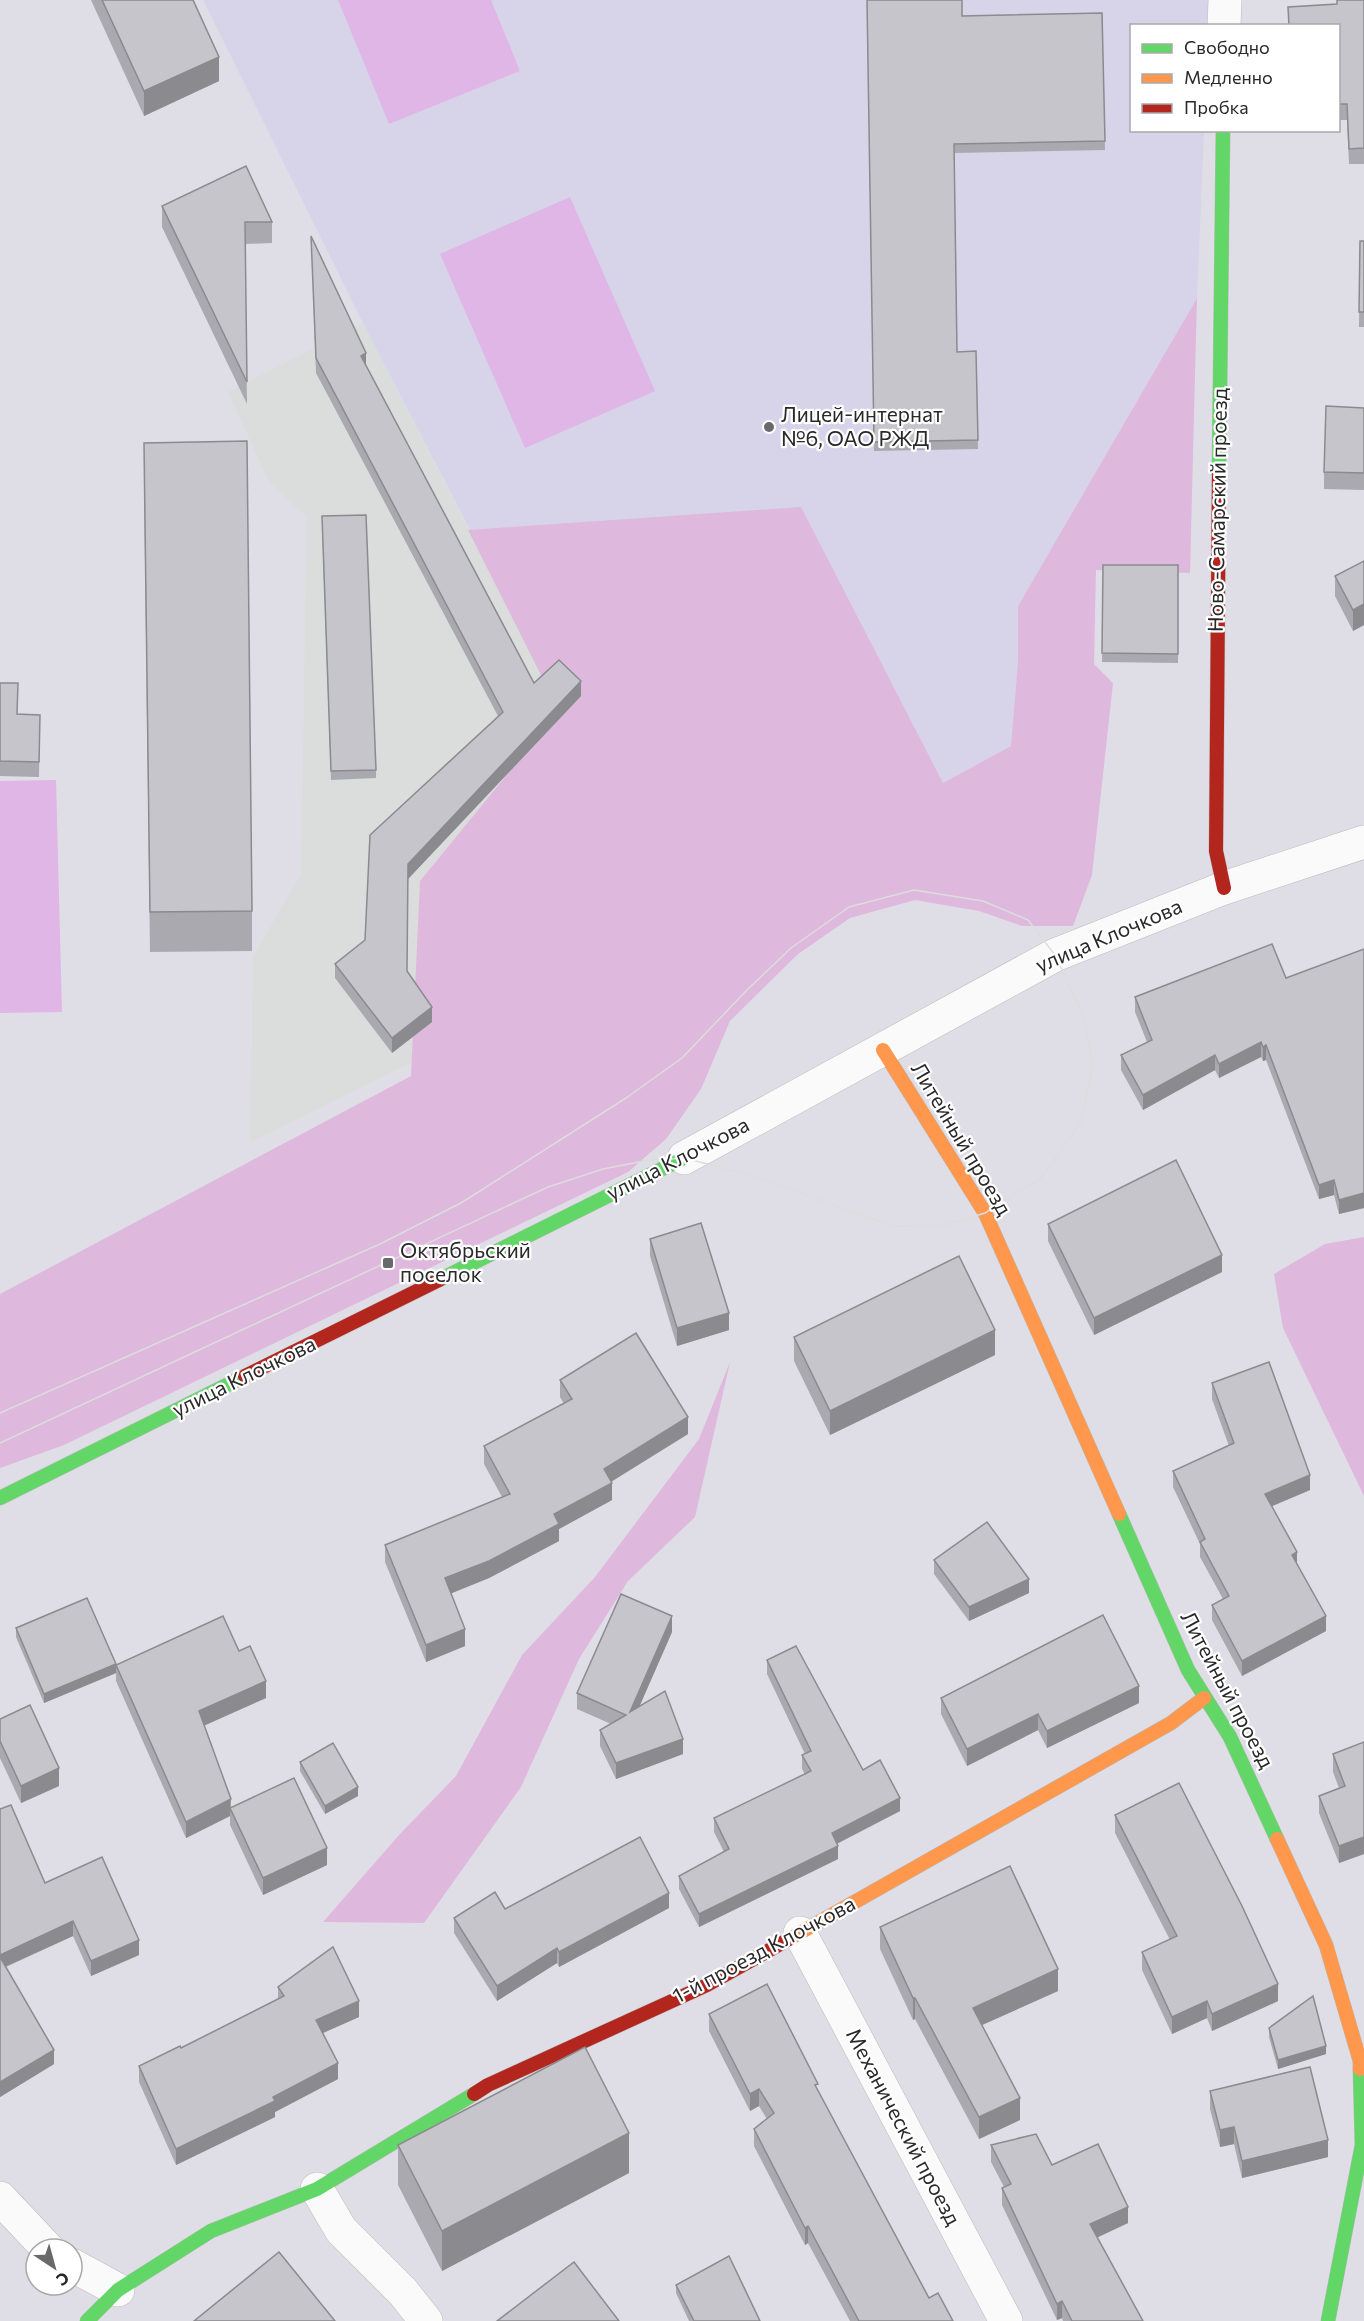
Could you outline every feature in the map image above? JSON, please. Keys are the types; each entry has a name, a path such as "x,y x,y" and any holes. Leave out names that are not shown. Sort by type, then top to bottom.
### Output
{"street":[{"path":"1224,24 1225,0"},
{"name":"Ново-Самарский проезд","path":"1223,132 1216,851 1224,888"},
{"name":"улица Клочкова","path":"0,1498 684,1158 1055,955 1224,888 1364,842"},
{"name":"Литейный проезд","path":"883,1050 985,1213 1188,1670 1230,1737 1326,1945 1360,2061 1362,2145 1328,2321"},
{"name":"1-й проезд Клочкова","path":"87,2321 118,2290 211,2231 317,2188 488,2085 707,1985 1171,1723 1204,1698"},
{"name":"Механический проезд","path":"800,1933 1006,2321"},
{"path":"317,2188 341,2230 403,2292 426,2321"},
{"path":"0,2198 37,2237"},
{"path":"84,2272 118,2290"}],"shaded area":[{"name":"Лицей-интернат №6, ОАО РЖД","path":"203,0 1208,0 1208,24 1130,24 1130,132 1204,132 1197,298 1018,606 1018,661 1011,746 943,783 471,532 363,323"},
{"path":"338,0 491,0 520,71 389,124"},
{"path":"570,197 655,391 525,448 440,254"},
{"path":"1197,298 1190,573 1096,570 1094,664 1113,683 1092,875 1073,926 1022,926 979,911 915,900 850,918 798,954 730,1021 701,1089 666,1139 628,1172 64,1445 0,1468 0,1294 411,1076 420,881 559,711 468,530 801,507 943,783 1011,746 1018,661 1018,606"},
{"path":"363,323 565,719 468,1035 250,1142 253,957 301,874 307,517 269,482 228,392"},
{"path":"56,780 62,1012 0,1013 0,781"},
{"path":"1364,1237 1364,1496 1283,1328 1274,1274 1325,1244"},
{"path":"730,1362 695,1517 628,1581 579,1659 521,1787 424,1923 323,1922 399,1835 456,1776 522,1655 595,1577 699,1439"}],"building":[{"path":"102,0 193,0 219,57 144,91"},
{"path":"867,0 962,0 962,16 1102,13 1105,141 954,144 957,352 976,351 978,440 874,442"},
{"path":"1337,0 1364,0 1364,148 1349,149 1347,104 1340,104 1340,24 1289,24 1288,7 1337,4"},
{"path":"246,166 272,222 245,222 247,382 162,206"},
{"path":"311,236 366,353 361,356 534,683 559,660 581,681 408,864 407,971 432,1007 392,1038 335,964 365,940 370,835 503,712 316,358"},
{"path":"1360,241 1364,241 1364,312 1359,312"},
{"path":"1326,406 1364,408 1364,473 1324,472"},
{"path":"247,441 252,911 150,912 144,443"},
{"path":"366,515 376,770 331,771 322,516"},
{"path":"1364,561 1364,604 1353,610 1335,576"},
{"path":"1103,565 1178,565 1178,654 1102,653"},
{"path":"0,683 18,683 17,714 40,715 39,762 0,761"},
{"path":"1272,944 1286,978 1364,949 1364,1193 1339,1200 1334,1180 1319,1185 1266,1045 1263,1047 1261,1042 1219,1064 1215,1055 1143,1095 1121,1055 1152,1040 1135,997"},
{"path":"1176,1160 1222,1255 1094,1318 1048,1224"},
{"path":"701,1223 729,1313 677,1328 650,1239"},
{"path":"959,1256 995,1330 830,1411 794,1337"},
{"path":"636,1333 688,1417 604,1469 612,1483 554,1514 559,1524 489,1561 445,1578 465,1629 426,1645 385,1545 510,1494 484,1446 572,1399 560,1380"},
{"path":"1269,1362 1310,1475 1265,1494 1297,1552 1292,1555 1326,1616 1242,1661 1212,1605 1229,1596 1200,1542 1205,1539 1173,1471 1234,1443 1212,1383"},
{"path":"987,1522 1029,1579 969,1607 934,1560"},
{"path":"621,1594 672,1616 630,1712 665,1691 683,1739 616,1763 600,1730 626,1715 577,1693"},
{"path":"87,1598 116,1664 44,1694 16,1628"},
{"path":"1103,1615 1139,1686 1047,1731 1038,1714 967,1749 941,1698"},
{"path":"223,1616 239,1651 250,1646 266,1681 199,1711 231,1799 186,1822 116,1665"},
{"path":"796,1646 863,1770 880,1760 900,1798 832,1833 838,1846 699,1914 679,1876 729,1849 714,1818 811,1771 802,1755 811,1751 767,1660"},
{"path":"30,1705 59,1768 21,1786 0,1741 0,1719"},
{"path":"1364,1742 1364,1837 1339,1846 1319,1796 1345,1786 1333,1754"},
{"path":"333,1743 358,1787 325,1806 300,1762"},
{"path":"294,1778 327,1848 263,1878 230,1808"},
{"path":"1179,1783 1242,1906 1278,1984 1212,2014 1207,2001 1172,2017 1142,1952 1177,1936 1115,1815"},
{"path":"11,1805 45,1883 102,1857 139,1940 91,1961 73,1921 0,1955 0,1809"},
{"path":"640,1837 669,1893 559,1952 557,1948 497,1986 454,1918 495,1892 505,1909"},
{"path":"1010,1866 1058,1969 973,2008 1020,2098 979,2117 913,1998 880,1927"},
{"path":"333,1947 359,2001 316,2020 338,2063 273,2097 275,2101 176,2149 139,2066 180,2046 181,2048 284,1996 278,1987"},
{"path":"0,1957 54,2050 0,2082"},
{"path":"767,1984 818,2084 815,2085 929,2298 938,2293 953,2321 859,2321 808,2226 805,2228 754,2129 774,2113 759,2089 750,2094 709,2014"},
{"path":"1313,1996 1326,2046 1278,2060 1269,2028"},
{"path":"585,2047 629,2133 442,2231 398,2145"},
{"path":"1310,2067 1328,2140 1242,2161 1234,2127 1220,2130 1210,2091"},
{"path":"1036,2134 1052,2165 1098,2144 1128,2207 1090,2224 1143,2321 1072,2321 1062,2301 1057,2304 1002,2188 1011,2184 991,2145"},
{"path":"279,2252 335,2321 194,2321"},
{"path":"729,2256 760,2321 694,2321 676,2285"},
{"path":"574,2262 619,2321 497,2321"}],"tram line":[{"path":"0,1413 380,1244 461,1203 626,1098 682,1058 791,948 849,907 914,890 983,901 1028,920 1055,955 1084,1017 1093,1066 1080,1124 1040,1179 985,1213 945,1225 893,1226 751,1175 684,1158 644,1161 603,1169 548,1187 0,1443"}],"traffic: fast":[{"path":"1219,472 1223,132"},
{"path":"439,1280 684,1158"},
{"path":"0,1498 245,1376"},
{"path":"1119,1514 1188,1670 1230,1737 1277,1839"},
{"path":"1328,2321 1362,2145 1360,2069"},
{"path":"87,2321 118,2290 211,2231 317,2189 474,2094"}],"traffic: slow":[{"path":"883,1050 985,1213 1119,1514"},
{"path":"791,1938 1171,1723 1204,1698"},
{"path":"1277,1839 1326,1945 1360,2061 1360,2069"}],"traffic: jam":[{"path":"1219,472 1216,851 1224,888"},
{"path":"245,1376 439,1280"},
{"path":"474,2094 488,2085 707,1985 791,1938"}],"place":[{"name":"Лицей-интернат №6, ОАО РЖД","path":"769,427"},
{"name":"Октябрьский поселок","path":"388,1263"}]}
